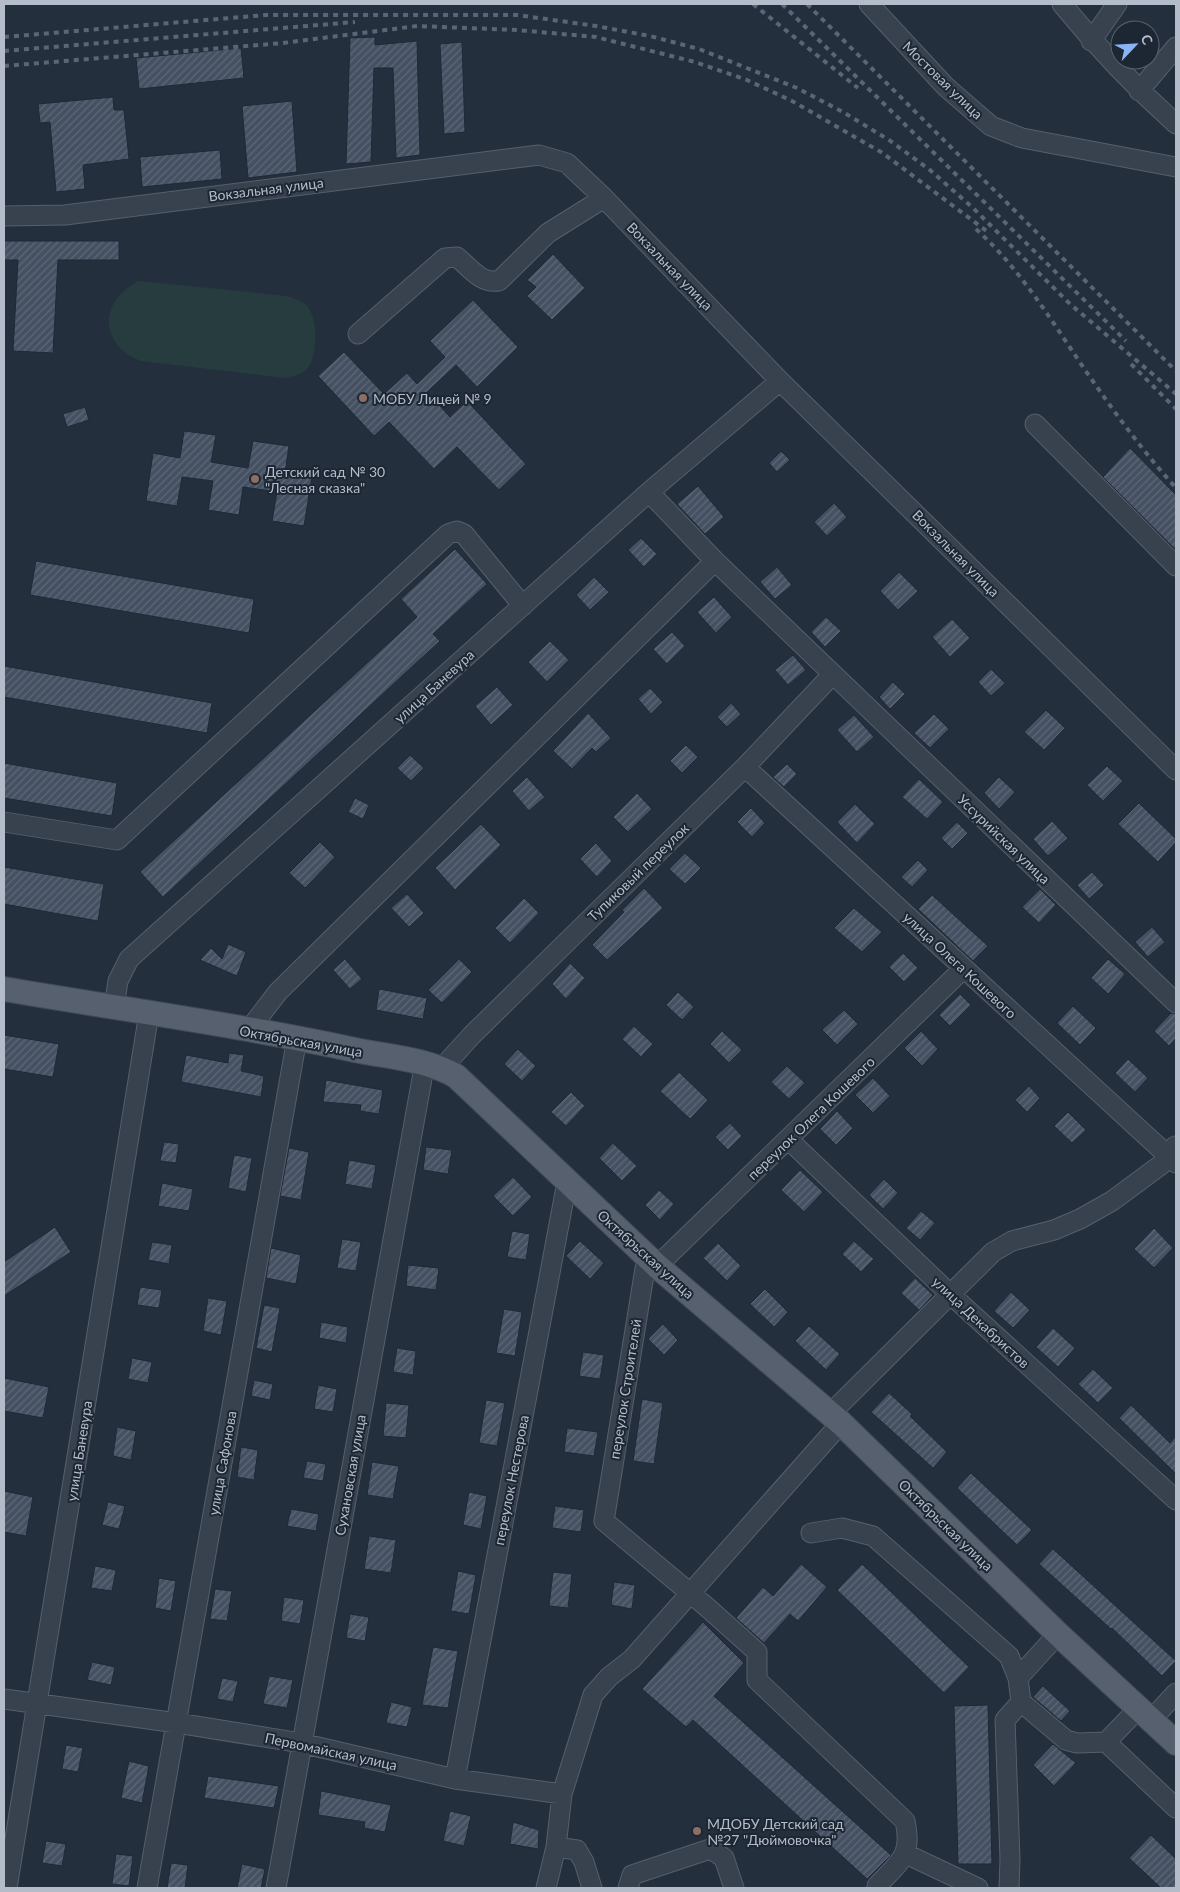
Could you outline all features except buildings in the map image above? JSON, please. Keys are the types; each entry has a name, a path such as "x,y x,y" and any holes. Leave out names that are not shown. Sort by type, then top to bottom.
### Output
{"main road":[{"name":"Октябрьская улица","path":"4,989 297,1038 434,1065 456,1076 652,1261 835,1418 1058,1634 1176,1743"}],"street":[{"name":"Мостовая улица","path":"869,4 946,87 991,126 1022,138 1176,167"},
{"path":"1062,4 1091,41 1139,91 1176,124"},
{"path":"1091,41 1116,4"},
{"path":"1139,91 1176,47"},
{"name":"Вокзальная улица","path":"4,216 65,215 539,155 567,163 604,198 780,381 1176,770"},
{"path":"358,334 445,258 457,257 483,280 490,282 499,280 548,232 604,198"},
{"name":"улица Баневура","path":"114,1008 118,981 129,959 649,492 780,381"},
{"path":"1035,424 1176,566"},
{"name":"Уссурийская улица","path":"649,492 715,561 832,675 1176,1003"},
{"path":"4,822 117,840 448,534 457,531 464,534 523,606"},
{"path":"248,1031 278,992 715,561"},
{"name":"Тупиковый переулок","path":"434,1065 472,1035 745,767 832,675"},
{"name":"улица Олега Кошевого","path":"745,767 963,969 1174,1154"},
{"name":"переулок Олега Кошевого","path":"652,1261 789,1140 963,969"},
{"name":"улица Баневура","path":"7,1888 149,1013"},
{"name":"улица Сафонова","path":"147,1888 297,1038"},
{"name":"Сухановская улица","path":"276,1888 301,1743 434,1065"},
{"name":"улица Декабристов","path":"789,1140 950,1294 1176,1500"},
{"path":"546,1888 556,1847 562,1794 592,1695 609,1677 632,1659 689,1595 835,1418 950,1294 1002,1246 1080,1219 1112,1200 1155,1170 1174,1154"},
{"name":"переулок Нестерова","path":"455,1779 567,1182"},
{"name":"переулок Строителей","path":"652,1261 604,1521 689,1595"},
{"path":"811,1533 842,1528 873,1536 1009,1656 1018,1678 1021,1702 1066,1740 1077,1743 1106,1742 1176,1693"},
{"path":"689,1595 708,1608 757,1652 757,1680 906,1821 908,1834 906,1854 877,1886"},
{"path":"1018,1678 1058,1634"},
{"name":"Первомайская улица","path":"4,1699 177,1723 301,1743 455,1779 562,1794"},
{"path":"1009,1888 1010,1859 1005,1720 1021,1702"},
{"path":"1106,1742 1176,1808"},
{"path":"556,1847 576,1850 584,1862 592,1888"},
{"path":"628,1888 632,1875 710,1849 724,1858 734,1888"},
{"path":"906,1854 978,1888"}],"green space":[{"path":"139,281 287,296 299,300 308,307 314,321 315,347 311,363 302,373 285,378 141,361 127,353 117,344 111,333 109,322 111,310 116,299 126,289"}],"railway":[{"path":"753,4 858,88"},
{"path":"782,4 1126,341"},
{"path":"807,4 1176,371"},
{"path":"4,37 266,15 517,15 650,36 699,49 797,88 843,112 889,140 930,170 973,208 1070,304 1176,394"},
{"path":"4,51 355,22"},
{"path":"4,66 283,43 417,26 517,30 596,37 695,62 747,80 792,101 881,152 988,232"},
{"path":"976,229 1019,275 1113,410 1176,488"},
{"path":"1131,364 1176,409"}],"place":[{"name":"МОБУ Лицей № 9","path":"363,398"},
{"name":"Детский сад № 30 \"Лесная сказка\"","path":"255,479"},
{"name":"МДОБУ Детский сад №27 \"Дюймовочка\"","path":"697,1831"}]}
